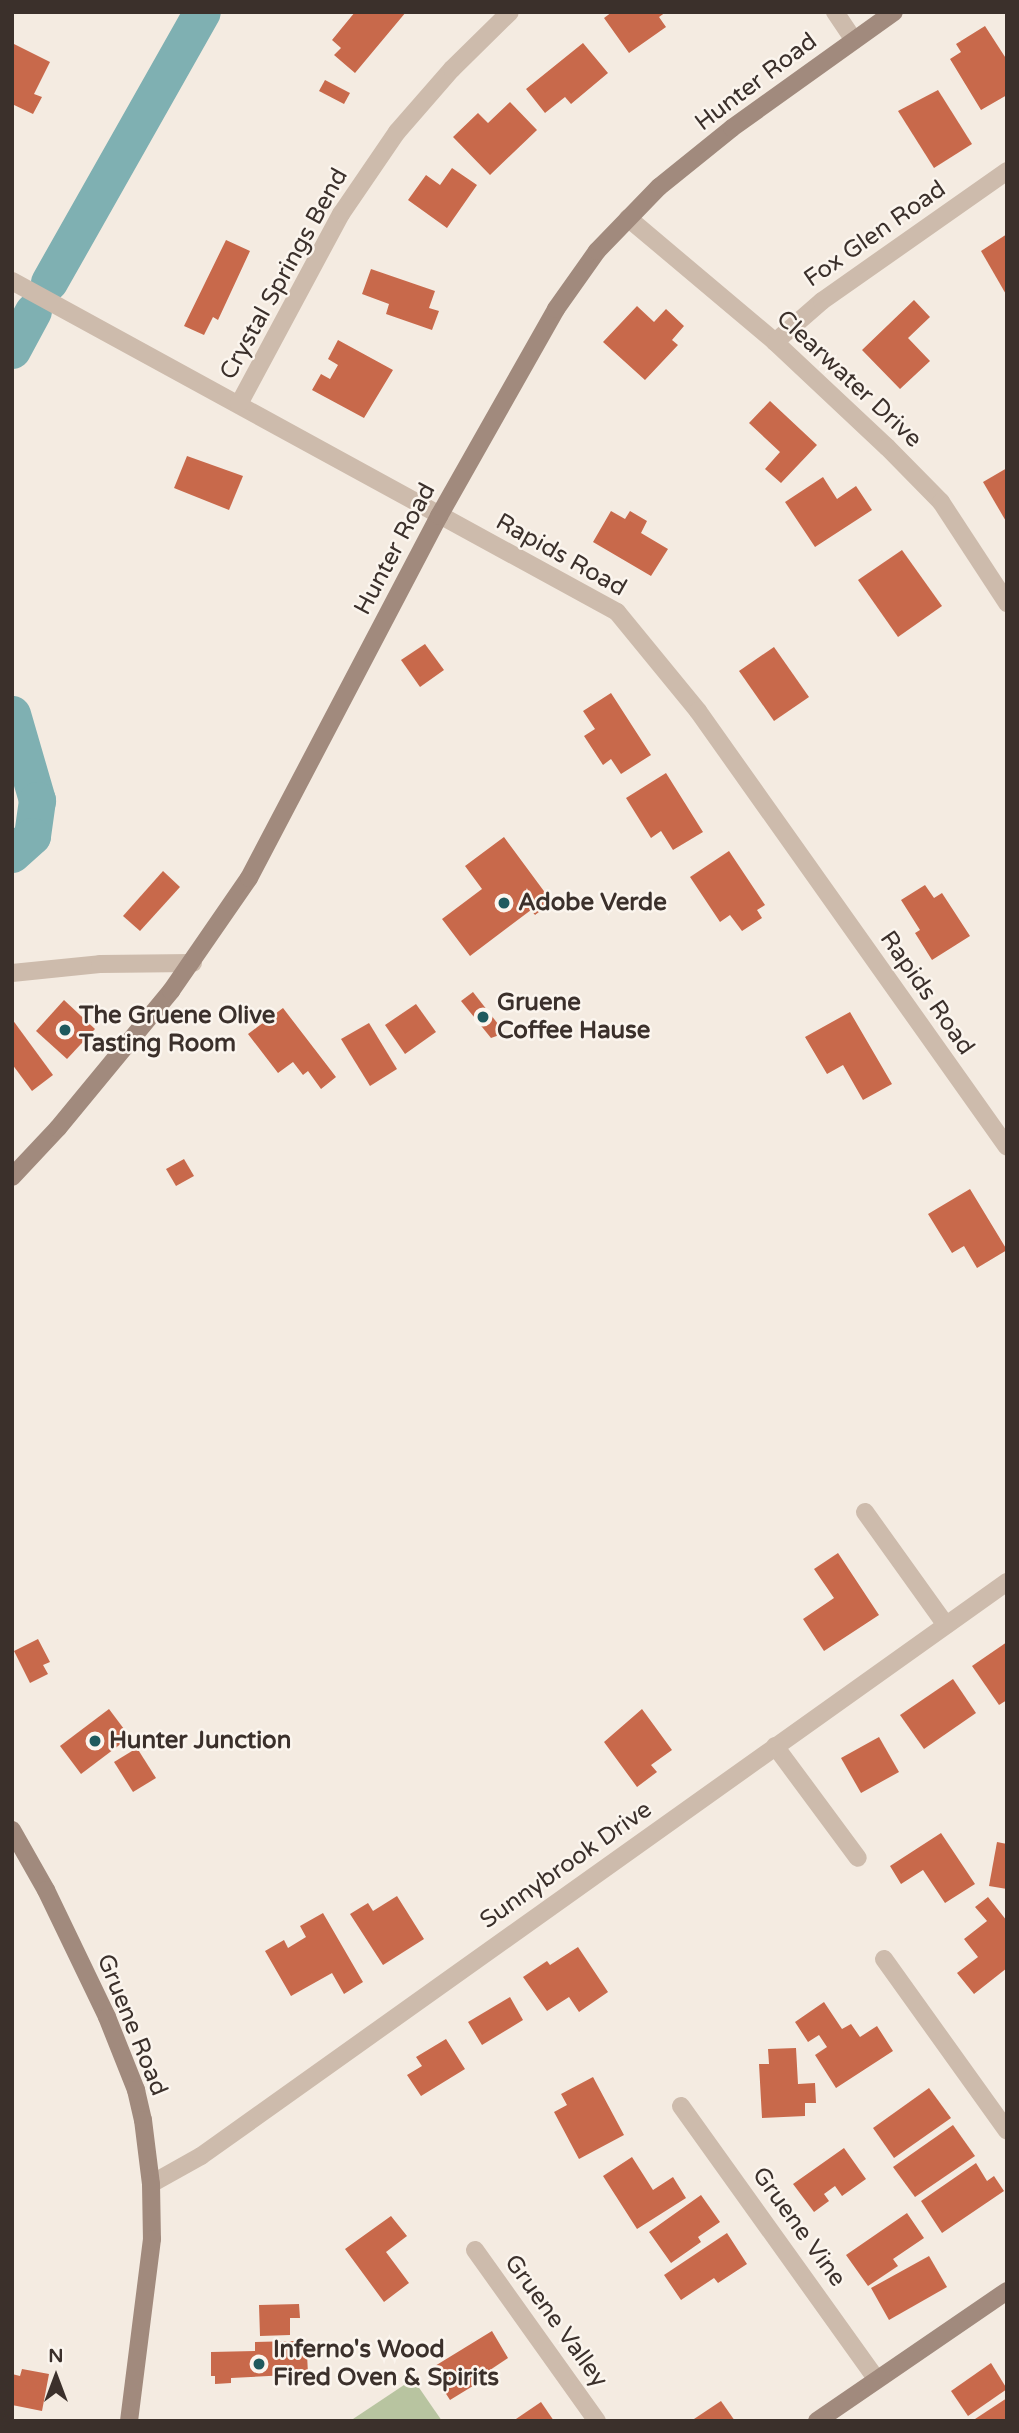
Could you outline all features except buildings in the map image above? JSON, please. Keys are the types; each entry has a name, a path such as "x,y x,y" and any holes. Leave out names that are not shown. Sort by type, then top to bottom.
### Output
{"street":[{"name":"Crystal Springs Bend","path":"239,404 341,214 390,143 452,69 510,12"},
{"path":"835,12 854,40"},
{"name":"Hunter Road","path":"12,1177 58,1128 193,962 249,877 439,516 556,309 597,251 659,187 732,128 894,12"},
{"name":"Fox Glen Road","path":"775,342 822,301 1007,170"},
{"name":"Clearwater Drive","path":"628,218 775,342 942,502 1007,603"},
{"name":"Rapids Road","path":"12,281 617,612 698,711 1007,1147"},
{"path":"12,973 100,964 193,962"},
{"path":"865,1512 946,1625"},
{"name":"Sunnybrook Drive","path":"151,2184 201,2156 1007,1581"},
{"path":"775,1746 858,1858"},
{"name":"Gruene Road","path":"12,1830 46,1890 126,2063 143,2120 151,2184 150,2251 129,2421"},
{"path":"884,1959 1007,2131"},
{"name":"Gruene Vine","path":"681,2106 876,2378"},
{"name":"Gruene Valley","path":"475,2250 597,2421"},
{"path":"817,2421 876,2378 1007,2291"}],"green space":[{"path":"413,2379 442,2421 350,2421"}],"waterway":[{"path":"49,282 202,12"},
{"path":"12,350 33,311"},
{"path":"12,714 37,800 32,836 12,854"}],"place":[{"name":"Adobe Verde","path":"504,903"},
{"name":"Gruene Coffee Hause","path":"483,1017"},
{"name":"The Gruene Olive Tasting Room","path":"65,1030"},
{"name":"Hunter Junction","path":"95,1741"},
{"name":"Inferno's Wood Fired Oven & Spirits","path":"259,2364"}]}
